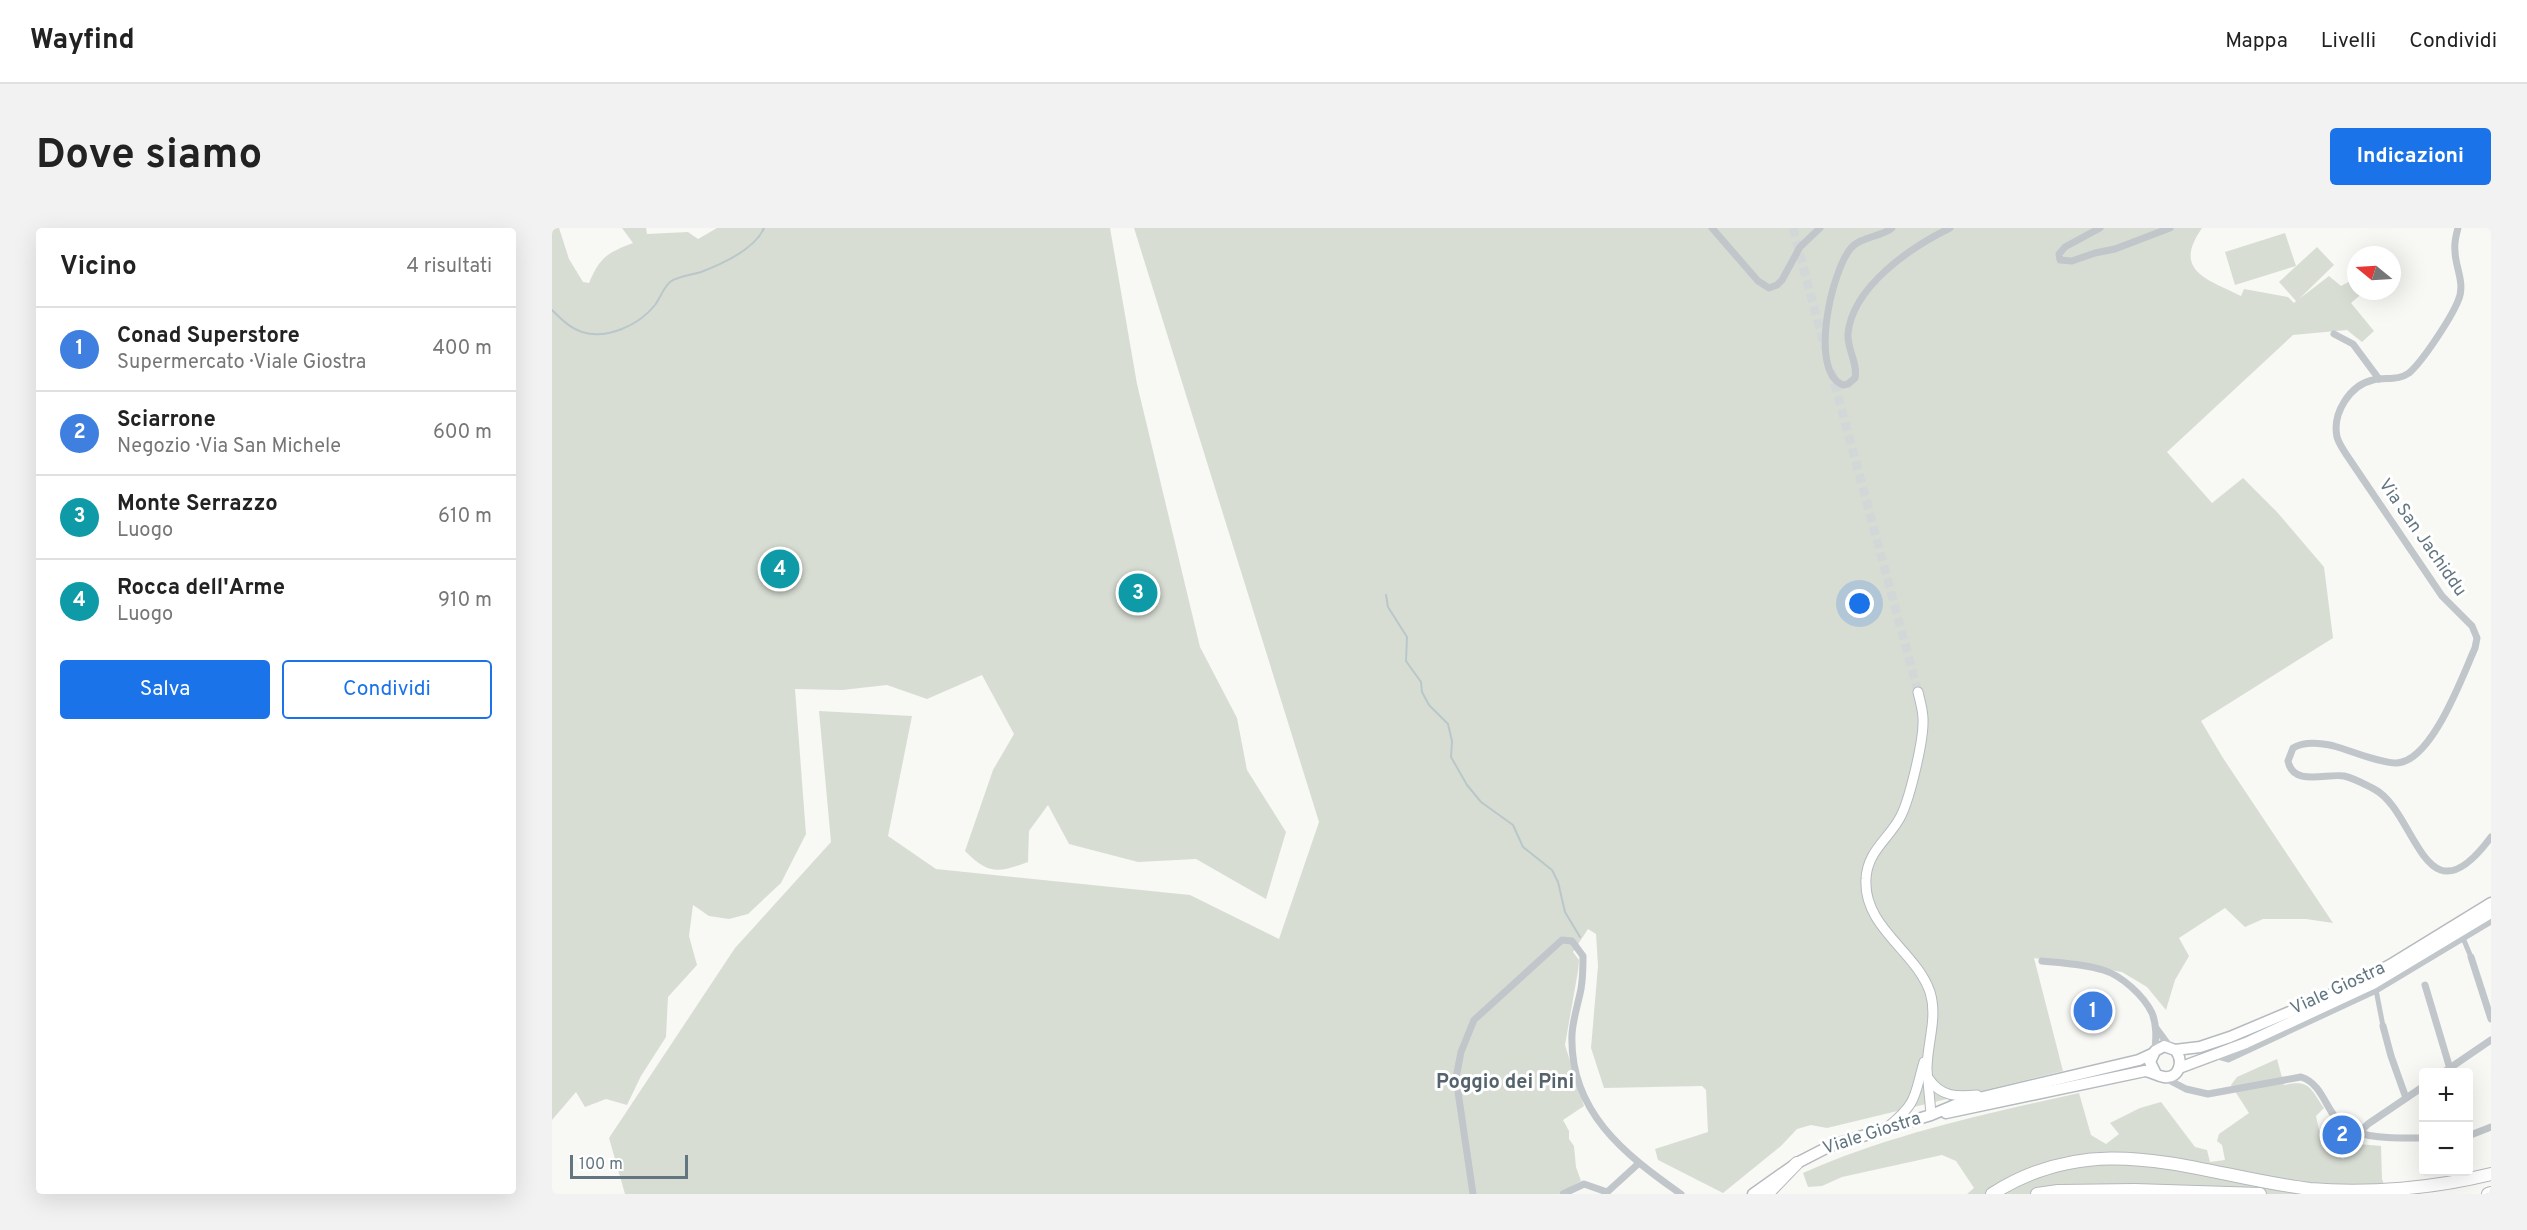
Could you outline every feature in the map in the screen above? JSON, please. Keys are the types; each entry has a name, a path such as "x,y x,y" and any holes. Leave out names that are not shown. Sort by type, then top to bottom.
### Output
{"highway":[{"path":"1992,1194 2019,1179 2053,1165 2078,1160 2133,1157 2309,1189 2382,1193 2491,1173"},
{"path":"1767,1194 1797,1163"},
{"path":"2037,1194 2058,1191 2135,1190 2260,1194"}],"main road":[{"path":"1889,1127 1912,1105 1919,1088 1933,1017 1929,990 1920,974 1876,917 1868,902 1867,871 1872,856 1897,823 1906,801 1923,729 1923,712 1918,692"},
{"name":"Viale Giostra","path":"2173,1048 2200,1047 2230,1037 2342,990 2390,965 2491,903"},
{"name":"Viale Giostra","path":"2179,1070 2212,1054 2246,1043 2373,984 2491,913"},
{"path":"1929,1045 1930,1115"},
{"path":"2164,1046 2173,1048 2180,1058 2179,1070 2171,1076 2160,1075 2150,1062 2154,1052 2164,1046"},
{"name":"Viale Giostra","path":"1754,1194 1797,1163 1830,1146 1930,1115 1962,1102 2139,1060 2154,1052"},
{"name":"Viale Giostra","path":"1930,1115 1962,1111 2146,1071 2160,1075"},
{"path":"1929,1078 1934,1087 1945,1094 1970,1096 2004,1093"},
{"path":"1919,1088 1921,1100 1930,1115"}],"street":[{"path":"1712,228 1758,281 1769,288 1778,285 1800,247 1820,228"},
{"path":"1892,228 1850,248 1831,298 1825,326 1825,353 1832,377 1843,385 1855,378 1856,367 1849,348 1849,330 1856,306 1899,259 1950,228"},
{"path":"2100,228 2065,247 2059,254 2061,260 2072,261 2115,249 2170,228"},
{"name":"Via San Jachiddu","path":"2458,228 2455,253 2461,286 2458,302 2413,369 2402,376 2363,384 2346,396 2337,422 2337,439 2442,596 2472,627 2476,643 2453,696 2431,738 2415,756 2404,761 2393,762 2329,745 2304,744 2292,750 2289,765 2292,771 2301,776 2346,776 2383,795 2424,858 2441,869 2450,870 2466,864 2475,858 2491,837"},
{"path":"2334,334 2353,344 2379,379"},
{"path":"2212,1054 2228,1059 2376,990 2491,921"},
{"path":"2463,938 2491,1019"},
{"path":"1473,1194 1456,1078 1461,1052 1474,1020 1562,940 1572,941 1583,956 1582,986 1573,1021 1572,1051 1591,1112 1638,1164 1681,1194"},
{"path":"2042,961 2102,969 2112,974 2145,1003 2152,1013 2156,1028 2154,1052"},
{"path":"2425,985 2448,1068"},
{"path":"2376,990 2391,1056 2406,1098"},
{"path":"2156,1028 2173,1048"},
{"path":"2453,1068 2491,1040"},
{"path":"2179,1070 2180,1081 2186,1089"},
{"path":"2160,1075 2186,1089 2208,1094 2292,1078 2306,1078 2316,1086 2342,1124 2360,1132 2419,1138"},
{"path":"2360,1132 2419,1089"},
{"path":"2473,1133 2491,1127"},
{"path":"1563,1194 1584,1184 1606,1193 1638,1164"}],"shaded area":[{"path":"552,228 559,228 569,259 583,282 589,283 605,257 633,243 622,228 646,228 647,234 688,232 698,239 717,228 1110,228 1137,384 1200,647 1237,718 1247,770 1286,832 1266,899 1196,859 1138,862 1069,844 1048,805 1029,831 1028,862 994,870 973,859 965,851 993,770 1014,734 982,675 927,699 887,685 842,690 795,689 806,834 781,883 748,914 729,919 709,916 693,905 689,936 697,965 668,997 666,1037 641,1076 627,1105 606,1099 585,1107 576,1092 552,1120"},
{"path":"1134,228 2202,228 2194,243 2191,254 2192,264 2206,278 2241,296 2244,289 2288,297 2294,303 2296,301 2279,282 2317,247 2334,265 2299,299 2329,276 2341,286 2347,283 2347,300 2354,300 2351,303 2374,331 2362,342 2347,330 2293,335 2167,452 2212,503 2243,478 2277,512 2324,567 2333,638 2201,721 2223,758 2333,923 2306,919 2263,919 2245,927 2225,908 2179,938 2189,956 2175,980 2166,1010 2147,987 2122,972 2034,958 2063,1071 1827,1128 1811,1125 1797,1129 1781,1146 1723,1193 1658,1160 1655,1149 1708,1132 1706,1090 1702,1086 1604,1088 1591,1048 1598,966 1596,934 1588,929 1573,952 1579,960 1565,1045 1584,1106 1563,1120 1569,1131 1569,1139 1574,1146 1576,1167 1581,1181 1558,1194 625,1194 609,1138 735,948 831,842 819,711 912,716 888,836 936,869 1190,895 1279,939 1319,822"},
{"path":"2285,233 2296,266 2235,285 2225,252"},
{"path":"2277,1059 2284,1085 2304,1084 2312,1090 2324,1108 2316,1116 2322,1143 2343,1159 2358,1144 2381,1146 2382,1179 2388,1194 1967,1194 1974,1188 1956,1161 1942,1155 1842,1177 1822,1186 1808,1187 1803,1173 1904,1136 2079,1093 2091,1135 2106,1144 2119,1134 2110,1123 2140,1108 2161,1102 2195,1147 2207,1150 2210,1162 2225,1160 2222,1145 2217,1141 2219,1134 2249,1113 2231,1085 2237,1077"}],"waterway":[{"path":"552,310 570,326 582,332 602,334 622,329 648,312 670,282 709,269 737,255 753,243 764,228"},
{"path":"1386,595 1388,607 1407,637 1406,661 1421,682 1422,692 1429,705 1448,724 1452,741 1451,757 1467,785 1481,802 1513,825 1523,847 1552,870 1558,882 1565,912 1580,937"}],"tunnel":[{"path":"1793,228 1825,348"},
{"path":"1831,370 1918,692"}],"place":[{"name":"Rocca dell'Arme","path":"780,569"},
{"name":"Monte Serrazzo","path":"1138,593"},
{"name":"Conad Superstore","path":"2093,1011"},
{"name":"Sciarrone","path":"2342,1135"}],"district":[{"name":"Poggio dei Pini","path":"1505,1083"}]}
